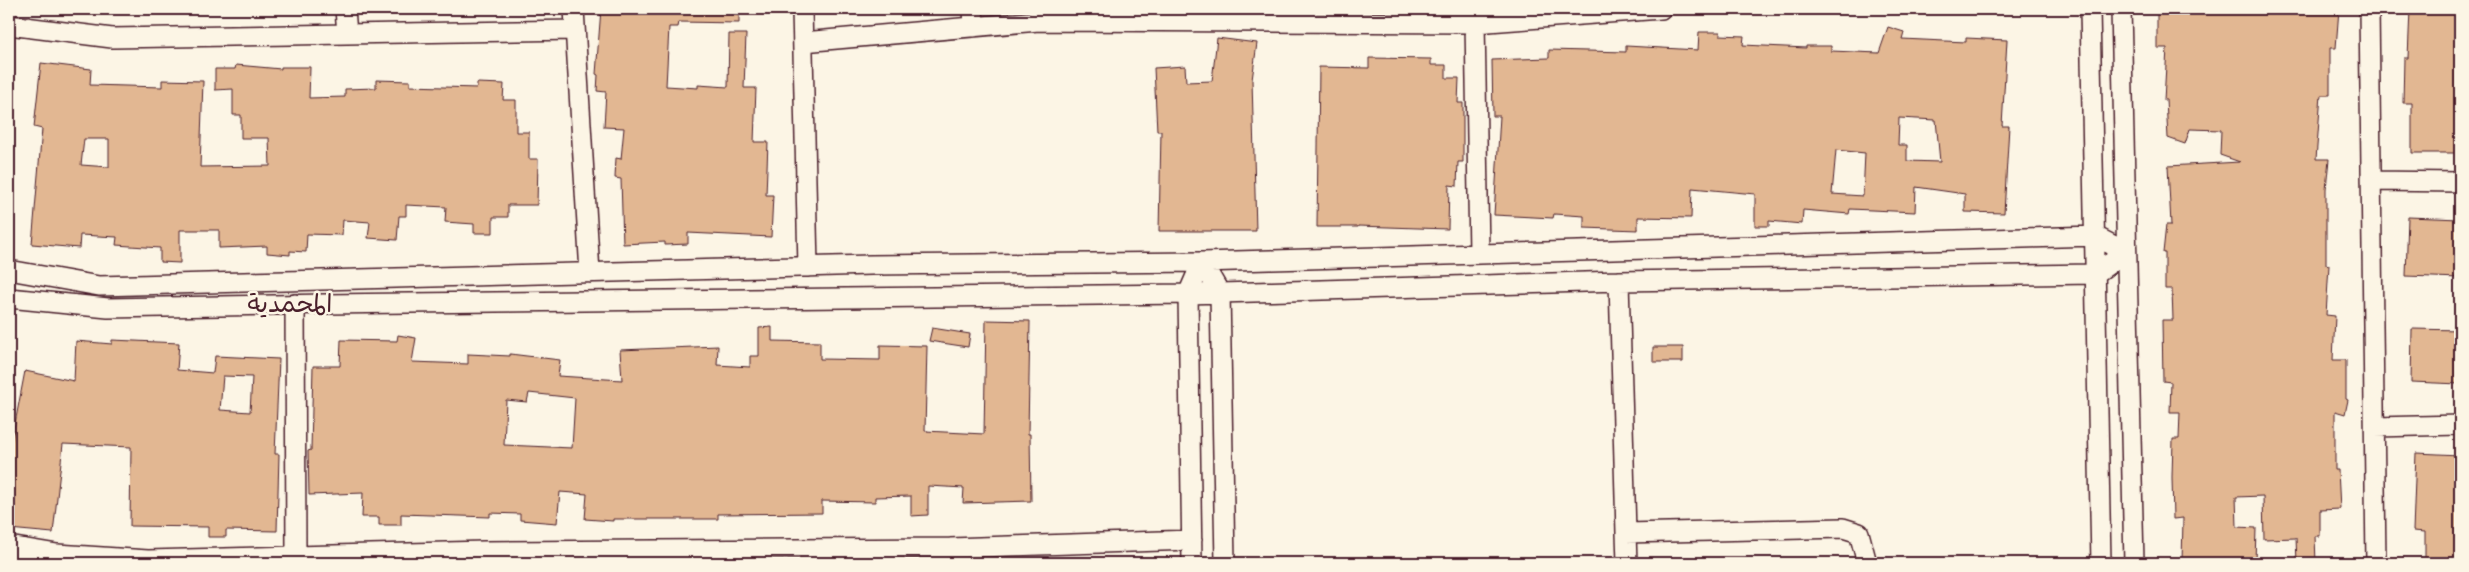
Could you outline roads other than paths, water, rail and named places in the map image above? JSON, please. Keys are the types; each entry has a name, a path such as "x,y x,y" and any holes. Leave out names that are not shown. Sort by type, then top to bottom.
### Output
{"street":[{"path":"345,9 346,34"},
{"path":"574,9 590,273"},
{"path":"802,9 808,267"},
{"path":"803,42 973,18 1039,21 1286,16 1475,24 1534,14 1661,9"},
{"path":"2090,9 2101,563"},
{"path":"2121,9 2134,563"},
{"path":"2369,9 2376,563"},
{"path":"1475,24 1479,253"},
{"path":"9,25 112,38 575,30"},
{"path":"2372,181 2460,182"},
{"path":"9,270 99,286 808,267 1202,262 2095,236 2126,252"},
{"path":"9,298 108,308 295,304 1188,294 1619,281 2095,274 2126,252"},
{"path":"1202,262 1220,293 1225,563"},
{"path":"1192,563 1188,294 1202,262"},
{"path":"1619,281 1626,563"},
{"path":"295,304 296,556"},
{"path":"2375,427 2460,425"},
{"path":"1626,533 1842,528 1859,533 1867,563"},
{"path":"9,546 57,554 148,562 296,556 950,556 1192,540"}],"district":[{"name":"المحمدية","path":"290,304"}]}
